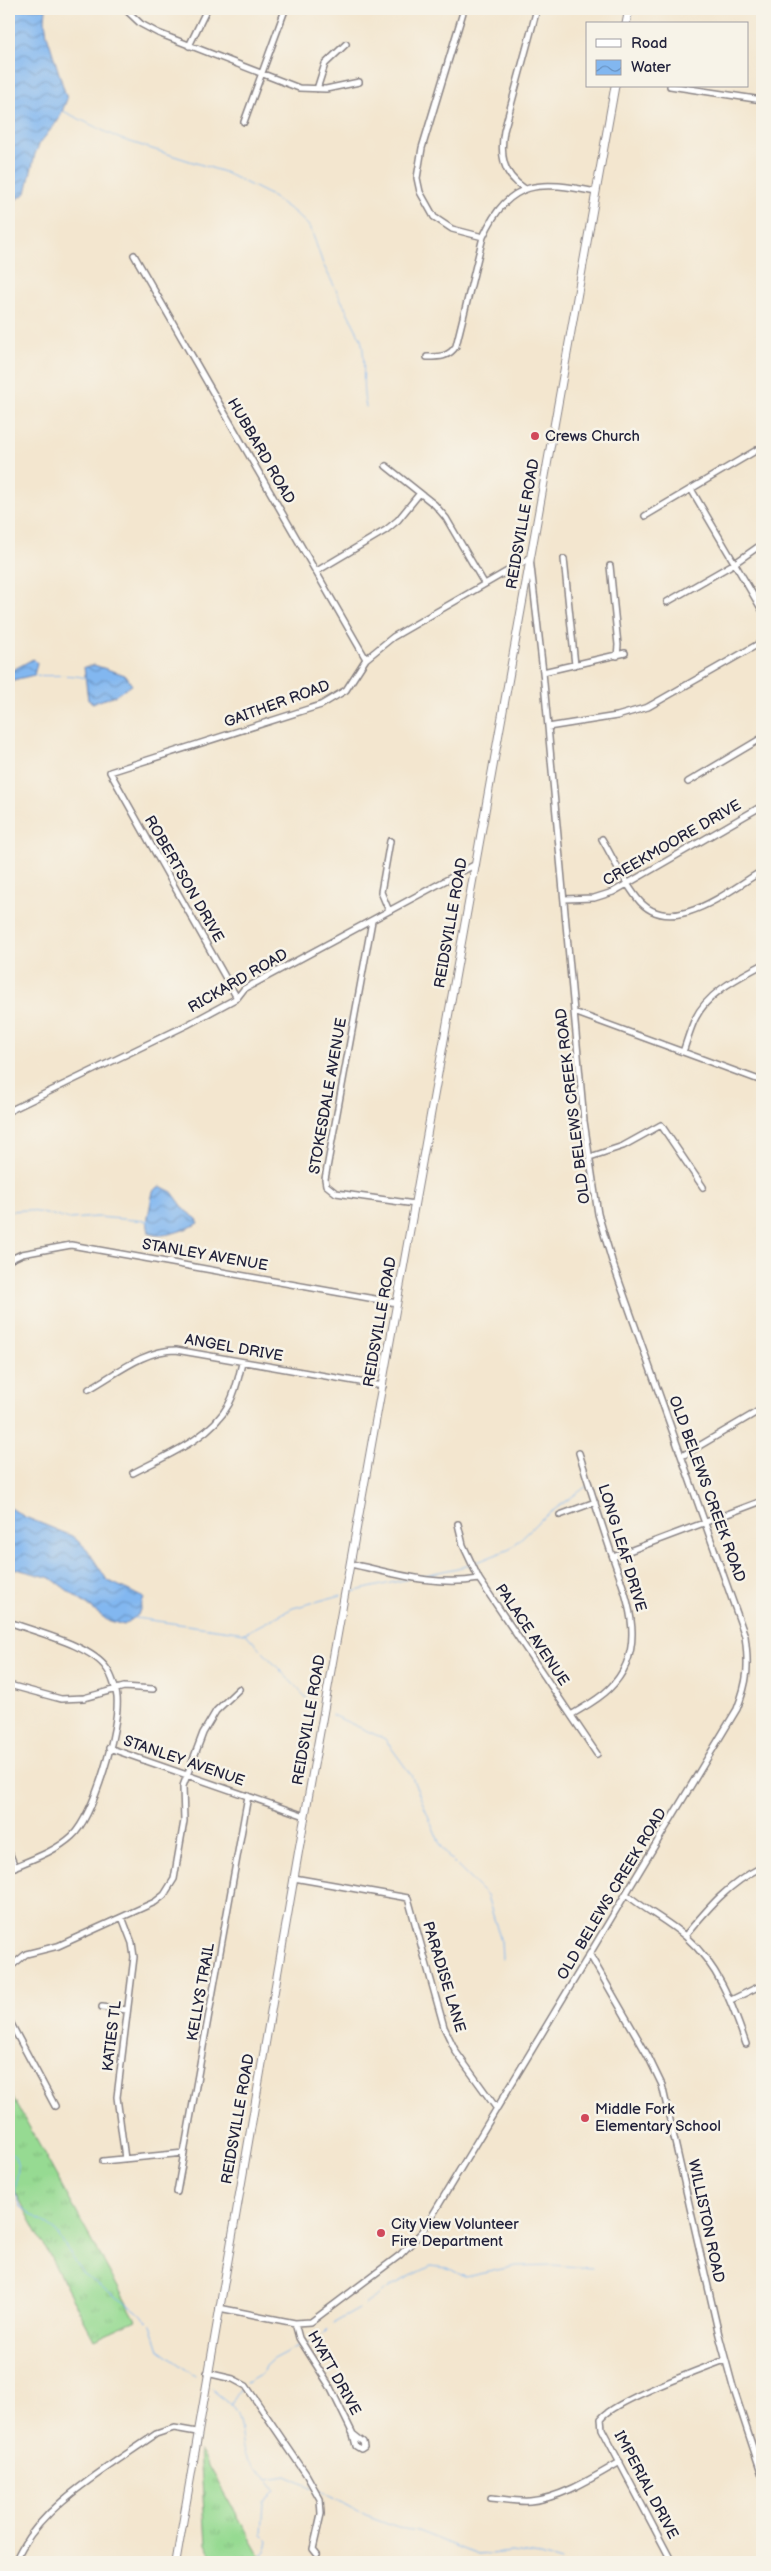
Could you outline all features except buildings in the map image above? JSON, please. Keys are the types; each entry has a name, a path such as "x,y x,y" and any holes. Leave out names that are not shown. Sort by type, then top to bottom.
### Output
{"highway":[{"path":"626,22 628,9"},
{"name":"REIDSVILLE ROAD","path":"176,2562 207,2373 294,1878 615,88"}],"street":[{"path":"125,9 151,30 262,75 300,88 317,89 359,82"},
{"path":"189,46 207,9"},
{"path":"464,9 422,148 417,178 420,192 434,217 452,229 483,237"},
{"path":"524,188 516,183 503,163 501,151 504,131 537,9"},
{"path":"244,122 285,10"},
{"path":"317,89 325,64 346,44"},
{"path":"683,88 762,100"},
{"path":"427,357 442,357 451,353 456,346 483,237 495,215 524,188 543,184 596,192"},
{"name":"HUBBARD ROAD","path":"134,255 366,659"},
{"path":"645,516 762,446"},
{"path":"386,466 435,505 446,518 484,583"},
{"path":"691,489 762,610"},
{"path":"317,571 386,530 398,520 420,493"},
{"path":"668,602 735,563 762,544"},
{"name":"GAITHER ROAD","path":"110,772 324,704 346,690 366,659 392,637 530,558"},
{"name":"OLD BELEWS CREEK ROAD","path":"219,2308 295,2323 308,2322 319,2318 400,2255 418,2238 438,2209 737,1709 747,1686 749,1665 745,1636 612,1261 598,1214 574,1012 543,672 530,558"},
{"path":"564,559 575,665"},
{"path":"610,566 618,646 617,656"},
{"path":"548,727 618,716 648,707 762,642"},
{"path":"543,672 625,653"},
{"path":"688,782 762,738"},
{"name":"ROBERTSON DRIVE","path":"110,772 238,998"},
{"name":"CREEKMOORE DRIVE","path":"564,899 594,898 613,892 762,806"},
{"path":"602,838 627,883 645,906 663,915 675,916 694,911 762,871"},
{"path":"390,841 381,892 390,911"},
{"name":"RICKARD ROAD","path":"9,1111 238,998 244,989 476,864"},
{"name":"STOKESDALE AVENUE","path":"372,920 325,1179 330,1189 336,1193 415,1204"},
{"path":"683,1052 695,1018 704,1005 721,990 762,965"},
{"path":"574,1012 762,1081"},
{"path":"590,1157 622,1146 660,1125 703,1187"},
{"name":"STANLEY AVENUE","path":"9,1260 22,1254 70,1245 398,1303"},
{"name":"ANGEL DRIVE","path":"89,1389 152,1353 163,1350 176,1350 383,1386"},
{"path":"132,1474 203,1435 215,1424 234,1394 242,1363"},
{"path":"682,1456 762,1409"},
{"name":"LONG LEAF DRIVE","path":"571,1715 608,1690 619,1676 631,1650 630,1608 579,1453"},
{"path":"613,1557 762,1501"},
{"path":"560,1515 595,1502"},
{"name":"PALACE AVENUE","path":"458,1524 463,1545 479,1578 597,1754"},
{"path":"351,1564 435,1582 479,1578"},
{"path":"9,1622 86,1651 107,1668 116,1691"},
{"path":"9,1685 60,1699 84,1698 116,1691 124,1687 153,1689"},
{"path":"9,1968 26,1954 58,1946 155,1902 171,1885 184,1821 182,1793 188,1775 208,1723 239,1689"},
{"name":"STANLEY AVENUE","path":"116,1691 117,1707 109,1748 305,1816"},
{"path":"9,1870 44,1854 73,1836 91,1808 109,1748"},
{"name":"KELLYS TRAIL","path":"177,2192 248,1796"},
{"path":"9,1852 15,1867"},
{"path":"685,1936 720,1894 746,1875 762,1867"},
{"name":"PARADISE LANE","path":"294,1878 408,1898 444,2027 456,2052 497,2109"},
{"path":"626,1894 685,1936 703,1953 718,1974 731,2000 746,2044"},
{"name":"KATIES TL","path":"122,1917 134,1950 117,2097 125,2159"},
{"name":"WILLISTON ROAD","path":"590,1955 648,2056 662,2085 725,2360 762,2475"},
{"path":"731,2000 762,1985"},
{"path":"102,2007 128,2010"},
{"path":"9,2020 56,2106"},
{"path":"103,2161 184,2153"},
{"name":"HYATT DRIVE","path":"295,2323 298,2338 329,2385 353,2434"},
{"name":"IMPERIAL DRIVE","path":"672,2562 602,2429 601,2419 608,2411 665,2383 725,2360"},
{"path":"207,2373 239,2381 250,2390 313,2484 320,2499 321,2508 313,2550 317,2554"},
{"path":"15,2562 30,2534 52,2509 156,2434 174,2428 197,2432"},
{"path":"491,2498 538,2500 568,2490 620,2462"}],"green space":[{"path":"9,2092 136,2320 94,2339 9,2180"},
{"path":"200,2450 264,2562 215,2562 206,2544"}],"water":[{"path":"9,9 46,9 47,35 67,99 59,119 40,143 35,154 26,193 9,204"},
{"path":"33,659 37,663 34,675 9,681 9,672"},
{"path":"94,665 125,675 132,685 114,696 93,703 88,700 84,667"},
{"path":"160,1186 172,1192 186,1211 197,1219 199,1223 181,1231 166,1234 154,1235 149,1233 147,1222 153,1191"},
{"path":"9,1507 25,1517 72,1536 87,1549 107,1580 144,1598 138,1615 124,1625 107,1620 51,1578 9,1567"}],"waterway":[{"path":"63,111 118,138 224,172 268,194 294,212 308,225 323,264 361,339 366,407"},
{"path":"34,675 86,678"},
{"path":"9,1211 27,1210 70,1219 97,1217 147,1221"},
{"path":"475,1563 510,1549 540,1520 587,1486"},
{"path":"420,1576 471,1565"},
{"path":"347,1593 408,1579"},
{"path":"245,1633 293,1608 341,1595"},
{"path":"135,1618 245,1633 316,1708"},
{"path":"332,1715 385,1739 411,1775 440,1844 449,1858 487,1896 501,1941 502,1959"},
{"path":"9,2151 15,2157 18,2167 15,2193 21,2207 55,2230 83,2274 137,2311 151,2325 159,2350 195,2376"},
{"path":"364,2305 393,2285 431,2266 448,2268 465,2277 516,2266 553,2265 591,2268"},
{"path":"334,2323 359,2309"},
{"path":"322,2335 330,2327"},
{"path":"306,2344 318,2338"},
{"path":"246,2383 262,2374 265,2366 273,2359 300,2345"},
{"path":"231,2404 242,2387"},
{"path":"212,2389 235,2410 239,2421 245,2455 248,2461 269,2481 275,2490 264,2501 262,2535 268,2541 266,2551 256,2562"},
{"path":"268,2479 286,2476 312,2488"},
{"path":"318,2490 366,2516 398,2528 418,2531 478,2555 512,2552 541,2556 561,2562"}],"place":[{"name":"Crews Church","path":"535,436"},
{"name":"Middle Fork Elementary School","path":"585,2118"},
{"name":"City View Volunteer Fire Department","path":"381,2233"}]}
